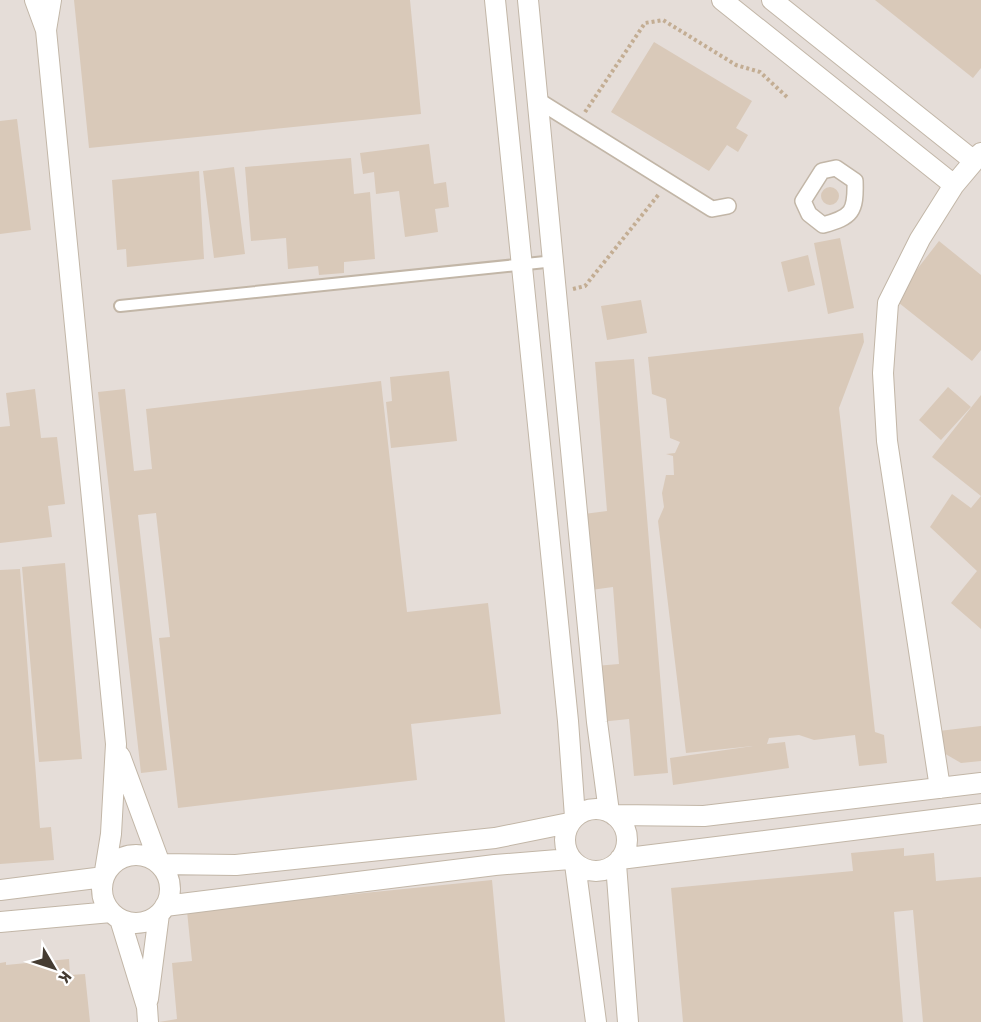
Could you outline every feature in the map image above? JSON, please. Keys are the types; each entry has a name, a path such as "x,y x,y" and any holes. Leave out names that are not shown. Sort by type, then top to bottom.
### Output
{"street":[{"path":"34,0 46,30"},
{"path":"51,0 46,30 116,744 111,834 103,894 116,916 148,1015"},
{"path":"495,0 568,721 572,820 564,841 573,861 596,1022"},
{"path":"528,0 555,261 597,722 612,813 626,831 627,841 618,861 628,1022"},
{"path":"722,0 954,185"},
{"path":"772,0 977,157 954,185 921,239 888,303 883,373 887,441 940,788"},
{"path":"539,101 712,208 728,206"},
{"path":"551,559 582,555"},
{"path":"116,744 137,808 160,864 170,881 171,890 162,910 148,1015"},
{"path":"0,890 104,877 121,859 133,855 145,856 160,864 236,865 495,838 572,820 595,809 612,813 704,816 981,783"},
{"path":"0,922 116,916 142,923 162,910 483,866 573,861 582,868 600,871 618,861 981,814"}],"lane":[{"path":"120,306 555,261"}],"path":[{"path":"578,125 645,23 663,20 736,65 760,72 788,98"},
{"path":"558,293 585,286 669,182"}],"shaded area":[{"path":"0,0 981,0 981,1022 0,1022"}],"building":[{"path":"74,0 410,0 421,114 89,148"},
{"path":"875,0 981,0 981,68 973,78"},
{"path":"654,42 752,101 736,128 748,135 738,152 727,145 709,171 611,112"},
{"path":"17,119 31,230 0,234 0,121"},
{"path":"429,144 434,184 446,182 449,207 435,209 438,232 405,237 399,191 376,194 374,172 363,174 360,153"},
{"path":"351,158 354,194 370,192 375,259 344,262 344,273 319,275 318,266 288,269 286,238 251,241 245,167"},
{"path":"234,167 245,254 214,258 203,171"},
{"path":"199,171 204,259 127,267 126,249 117,250 112,180"},
{"path":"830,187 836,190 839,196 836,202 830,205 824,202 821,196 824,190"},
{"path":"840,238 854,308 828,314 814,243"},
{"path":"939,241 981,275 981,350 972,361 894,299"},
{"path":"808,255 815,285 788,292 781,262"},
{"path":"641,300 647,333 607,340 601,306"},
{"path":"863,333 864,342 839,408 875,732 884,735 887,763 859,766 855,735 814,740 799,735 769,738 767,744 785,742 789,768 673,785 670,758 753,746 686,753 658,521 664,507 662,493 666,475 674,475 673,456 666,454 675,453 680,442 670,438 666,399 652,394 648,357"},
{"path":"634,359 668,773 634,776 629,719 600,722 595,666 619,664 613,587 591,590 584,514 607,511 595,362"},
{"path":"449,371 457,441 391,448 386,402 392,401 390,377"},
{"path":"381,381 407,612 488,603 501,714 411,724 417,780 178,808 159,638 170,637 156,513 138,515 167,770 141,773 98,392 125,389 134,471 152,469 146,409"},
{"path":"948,387 971,407 941,440 919,420"},
{"path":"35,389 41,438 57,437 65,504 48,506 52,537 0,543 0,427 10,426 6,393"},
{"path":"981,395 981,496 932,457"},
{"path":"952,494 971,508 981,496 981,629 951,603 977,571 930,527"},
{"path":"65,563 82,759 39,762 22,567"},
{"path":"20,569 40,828 51,827 54,860 0,864 0,570"},
{"path":"981,726 981,761 961,763 942,752 939,731"},
{"path":"904,848 904,856 934,853 936,881 981,877 981,1022 923,1022 913,910 894,912 903,1022 683,1022 671,888 853,871 851,853"},
{"path":"492,880 505,1022 159,1022 177,1019 172,963 192,961 187,911"},
{"path":"69,959 70,975 85,974 90,1022 0,1022 0,963 6,962 6,965"}]}
